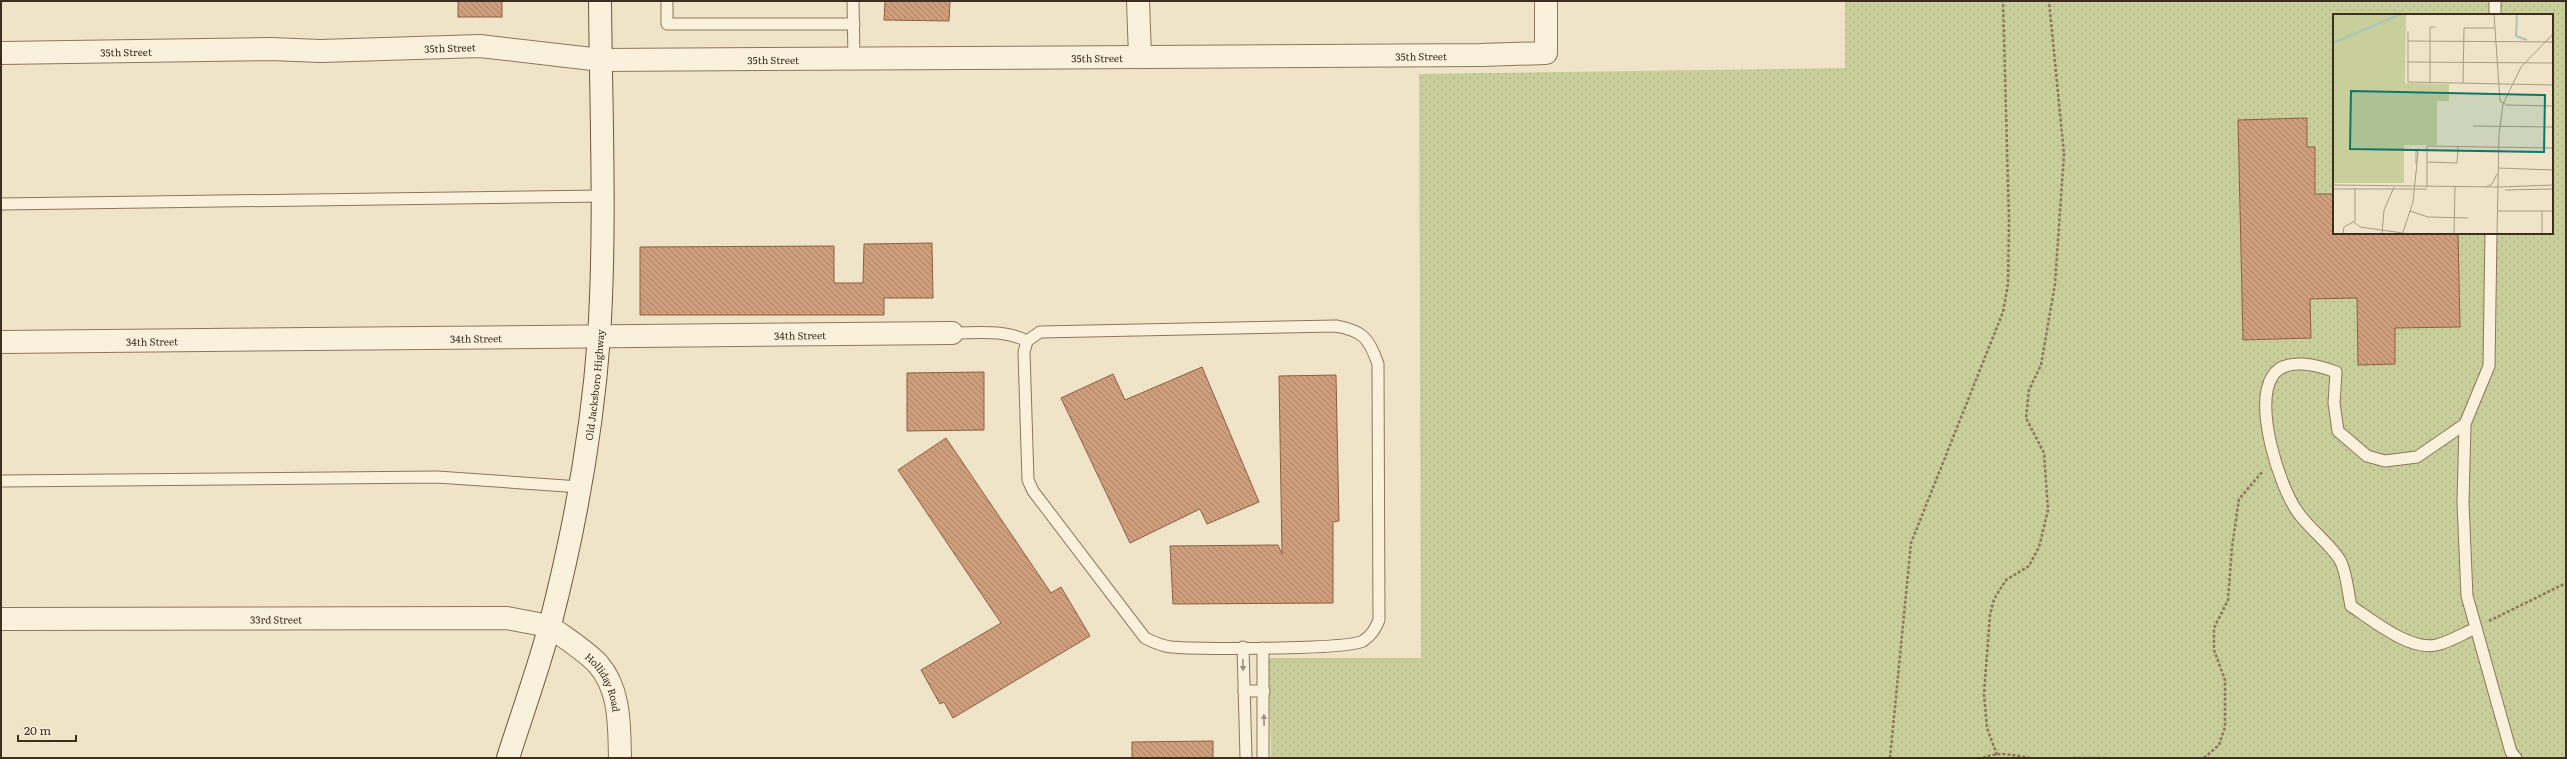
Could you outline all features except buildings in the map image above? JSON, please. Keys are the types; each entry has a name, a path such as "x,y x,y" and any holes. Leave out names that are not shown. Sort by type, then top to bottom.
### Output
{"street":[{"name":"Old Jacksboro Highway","path":"508,758 550,626 580,486 599,338 603,196 600,1"},
{"path":"1138,1 1140,58"},
{"name":"35th Street","path":"1,53 217,49 320,51 480,46 601,60 1140,58 1546,53 1546,1"},
{"name":"34th Street","path":"1,342 599,338 952,333"},
{"name":"33rd Street","path":"1,619 507,618 550,626"},
{"name":"Holliday Road","path":"550,626 598,665 609,685 619,709 620,758"}],"lane":[{"path":"667,1 667,24 854,24"},
{"path":"853,1 854,59"},
{"path":"2495,1 2495,14"},
{"path":"1,204 603,196"},
{"path":"2491,234 2489,366 2465,424 2463,503 2467,596 2511,752 2516,758"},
{"path":"1320,326 1350,329 1365,336 1373,349 1378,364 1379,620 1374,632 1362,641 1346,645 1263,648 1243,647 1170,647 1144,638 1033,491 1026,468 1024,352 1027,341 1040,332 1320,326"},
{"path":"952,333 1003,333 1016,335 1027,341"},
{"path":"2465,424 2417,457 2386,461 2367,456 2338,431 2334,403 2336,372 2315,364 2288,365 2272,376 2266,393 2269,441 2283,485 2296,511 2341,561 2351,606 2391,633 2421,645 2436,645 2476,628"},
{"path":"1,481 437,477 580,486"},
{"path":"1243,647 1246,758"},
{"path":"1263,648 1263,758"},
{"path":"1244,691 1264,691"}],"path":[{"path":"1890,758 1911,543 2003,312 2008,284 2003,1"},
{"path":"1998,755 1987,728 1984,694 1990,615 1994,599 2006,580 2028,566 2039,547 2048,510 2044,453 2026,418 2029,390 2041,365 2055,284 2064,154 2049,1"},
{"path":"2204,758 2219,745 2225,727 2226,680 2214,650 2214,628 2228,600 2232,547 2240,499 2274,457"},
{"path":"2476,628 2566,583"},
{"path":"1982,758 2010,754 2030,758"},
{"path":"2073,758 2105,758"}],"green space":[{"path":"1845,1 2566,1 2566,758 1271,758 1269,658 1421,658 1419,74 1845,68"}]}
